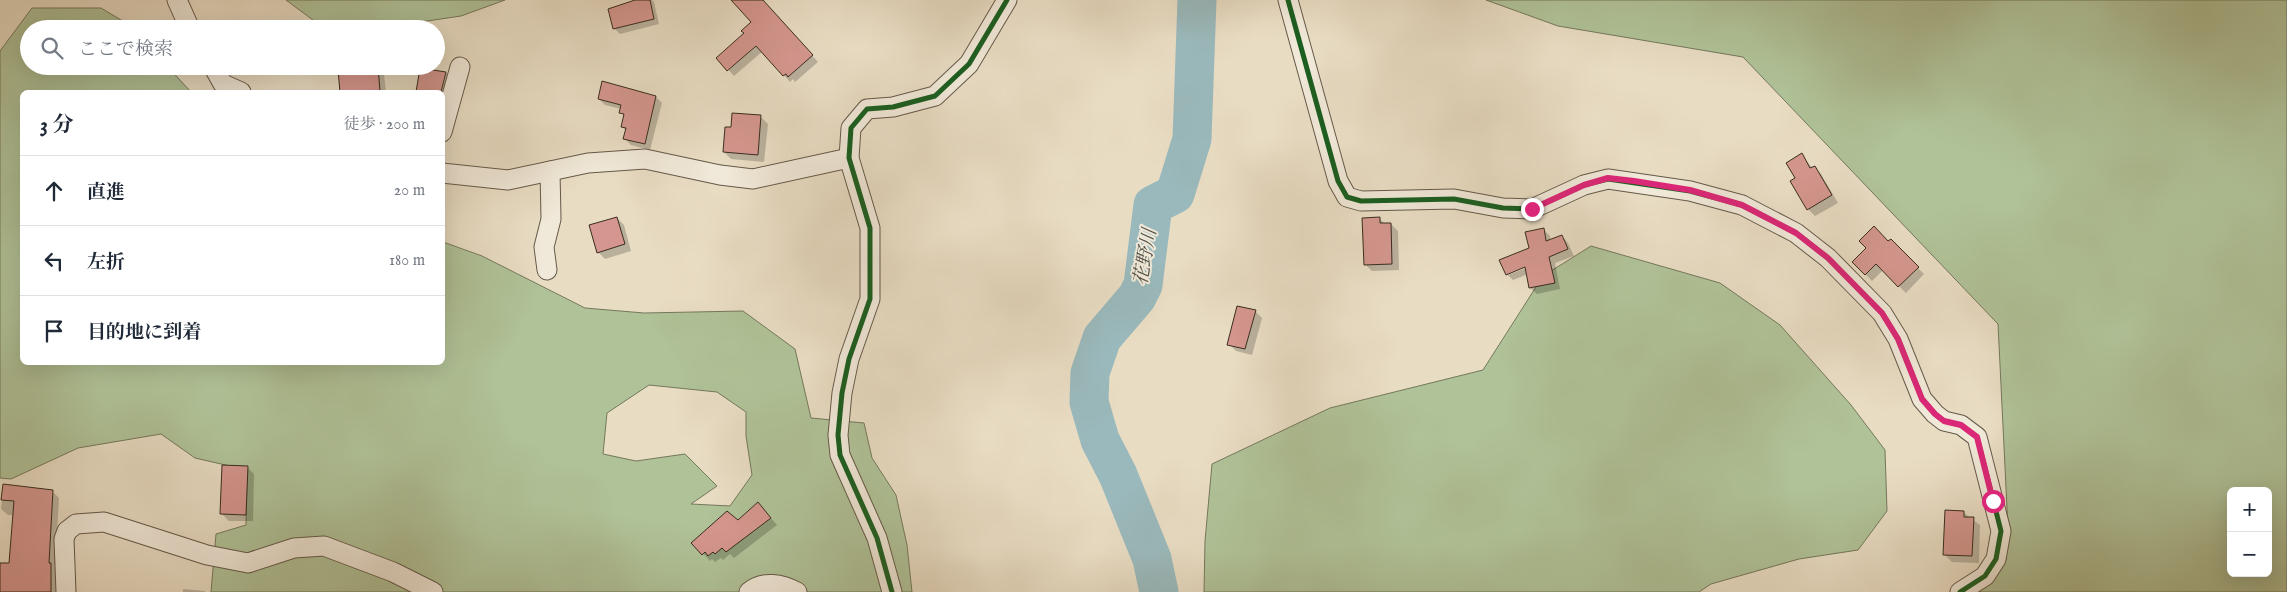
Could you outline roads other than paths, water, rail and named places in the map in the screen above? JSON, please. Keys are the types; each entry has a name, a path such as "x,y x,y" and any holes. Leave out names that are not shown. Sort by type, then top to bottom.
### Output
{"street":[{"path":"177,0 186,20"},
{"path":"892,592 877,538 842,459 838,435 842,393 849,359 870,299 870,228 849,158 851,128 867,109 893,106 935,96 970,64 1007,0"},
{"path":"1288,0 1338,181 1347,197 1361,201 1454,199 1502,208 1532,209 1584,185 1608,178 1634,181 1690,190 1742,205 1796,233 1828,258 1882,313 1898,339 1922,399 1944,421 1961,425 1977,437 2001,531 1996,559 1985,576 1960,592"},
{"path":"445,121 460,67"},
{"path":"218,75 223,84 236,90"},
{"path":"445,173 508,180 588,163 645,160 720,176 753,179 849,158"},
{"path":"547,270 544,247 551,219 550,171"},
{"path":"66,592 64,538 67,531 76,524 104,522 207,555 248,562 294,548 324,546 393,572 433,592"},
{"path":"749,592 756,586 765,584 784,586 797,592"}],"waterway":[{"name":"花野川","path":"1159,592 1152,559 1118,475 1100,440 1089,402 1090,373 1102,338 1137,297 1143,285 1153,205 1175,194 1192,139 1197,0"}]}
